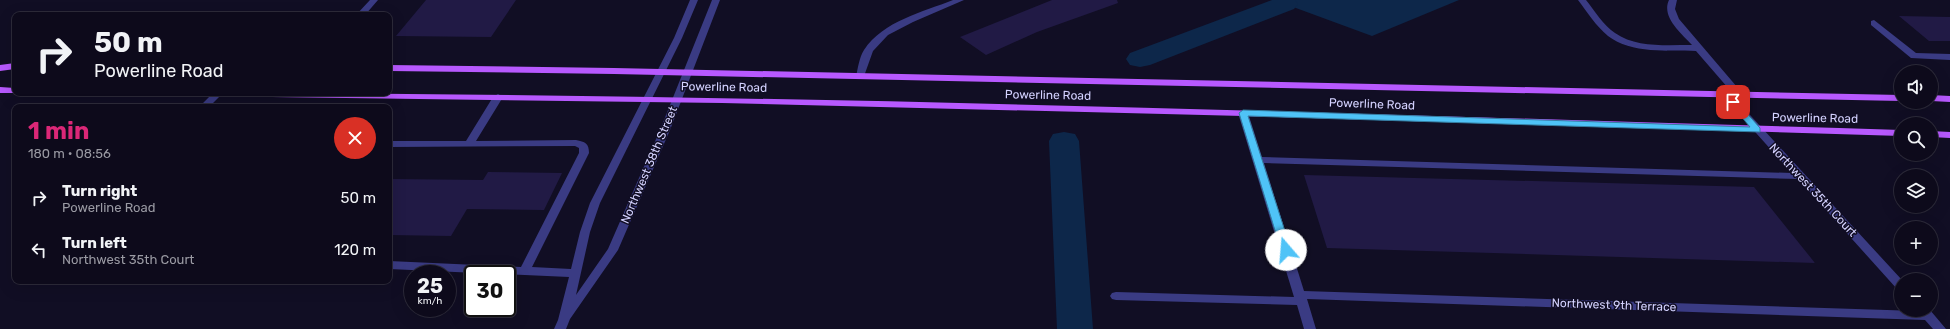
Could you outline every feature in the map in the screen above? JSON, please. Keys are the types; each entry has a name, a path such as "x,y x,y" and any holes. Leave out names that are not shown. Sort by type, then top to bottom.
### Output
{"main road":[{"path":"0,64 12,65"},
{"path":"0,68 12,66"},
{"name":"Powerline Road","path":"392,68 687,72 860,77 1725,93 1894,98"},
{"path":"0,90 12,91"},
{"name":"Powerline Road","path":"392,95 647,98 1243,113 1757,130 1894,133"},
{"path":"1938,98 1950,99"},
{"path":"1938,134 1950,134"}],"street":[{"path":"363,12 374,0"},
{"name":"Northwest 38th Street","path":"562,324 585,232 595,203 694,0"},
{"name":"Northwest 38th Street","path":"562,324 613,250 677,99 716,0"},
{"path":"860,77 869,50 880,37 895,27 960,0"},
{"path":"1582,0 1612,35 1619,40 1638,45 1698,48"},
{"path":"1673,0 1669,6 1671,13 1698,48 1738,94"},
{"path":"1874,23 1914,56 1950,57"},
{"name":"Northwest 35th Court","path":"1725,93 1757,130 1894,278"},
{"path":"207,104 215,96"},
{"path":"469,144 498,96"},
{"path":"1243,113 1302,298 1310,329"},
{"path":"392,144 576,143 584,146 584,153 525,270"},
{"path":"1258,160 1800,176"},
{"path":"392,265 575,273"},
{"name":"Northwest 9th Terrace","path":"1116,296 1302,298 1894,312"},
{"path":"1929,317 1940,329"}],"water":[{"path":"1286,0 1459,0 1372,36 1285,4"}],"building":[{"path":"426,0 516,0 491,37 396,36"},
{"path":"1052,0 1117,0 1118,3 1037,32 986,55 960,37"},
{"path":"1899,16 1950,17 1950,41 1929,41"},
{"path":"488,172 562,173 544,210 467,209 451,236 392,235 392,179 483,180"},
{"path":"1304,175 1754,187 1815,263 1327,248"}],"waterway":[{"path":"1140,59 1285,4"},
{"path":"1064,141 1075,329"}],"route":[{"path":"1286,250 1243,113 1757,130 1733,102"}]}
